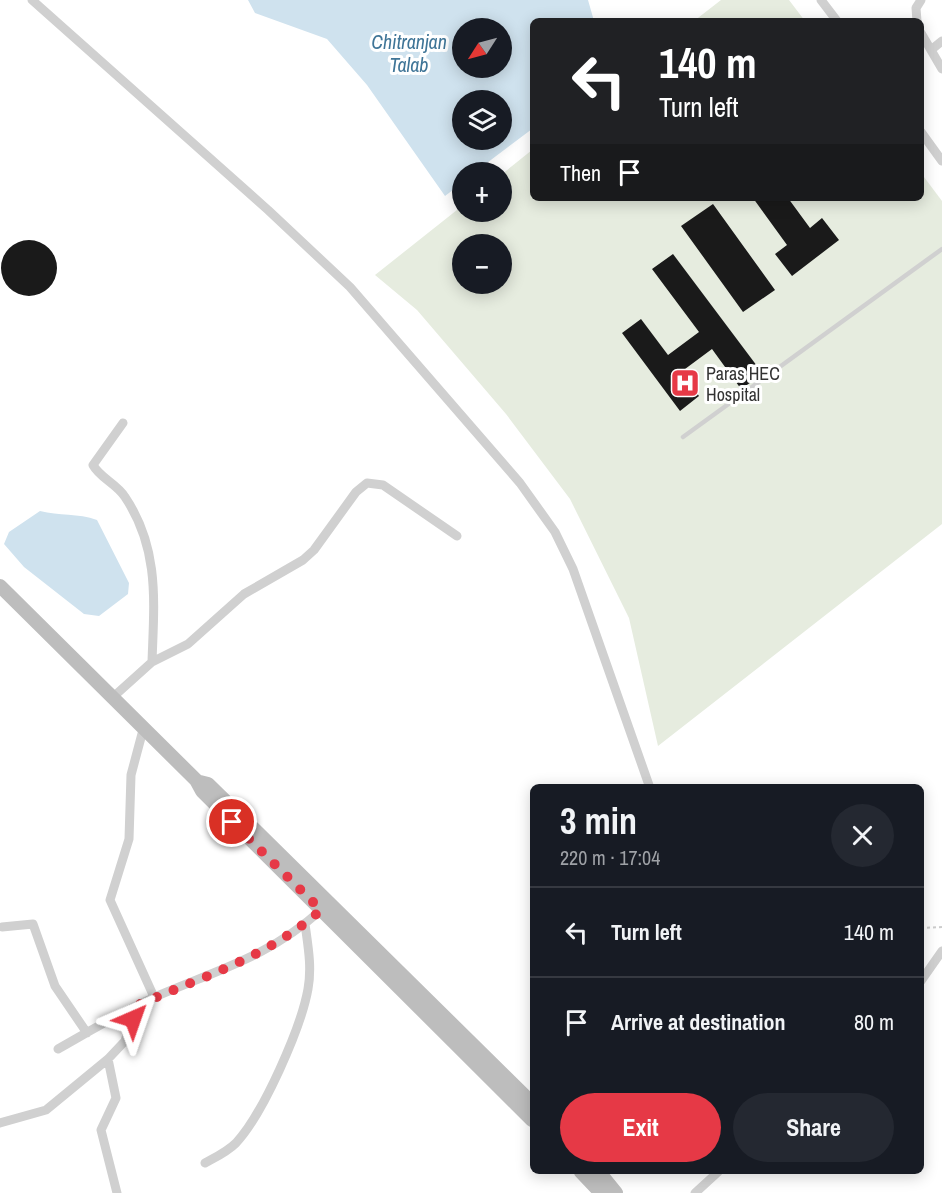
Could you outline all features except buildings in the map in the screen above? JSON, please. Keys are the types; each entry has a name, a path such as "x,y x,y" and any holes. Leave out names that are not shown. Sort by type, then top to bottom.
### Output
{"main road":[{"path":"0,586 196,780 202,792 530,1118"},
{"path":"196,780 208,784 530,1101"},
{"path":"583,1174 601,1193"},
{"path":"601,1174 616,1193"}],"street":[{"path":"32,0 268,210 350,287 520,483 555,532 573,569 649,784"},
{"path":"821,0 835,18"},
{"path":"917,18 916,8 921,0"},
{"path":"924,38 942,69"},
{"path":"931,50 942,41"},
{"path":"924,136 942,160"},
{"path":"123,423 93,465 126,497 152,557 154,591 152,662"},
{"path":"112,698 152,662 188,644 244,594 303,560 314,550 356,492 367,483 383,485 457,536"},
{"path":"143,730 131,775 129,839 110,900 154,998"},
{"path":"58,1049 136,1006 241,963 288,937 321,910"},
{"path":"2,927 33,924 55,986 87,1033"},
{"path":"205,1163 228,1149 241,1136 268,1091 295,1029 305,1002 310,972 305,924"},
{"path":"924,977 942,951"},
{"path":"0,1123 46,1110 108,1059 125,1041 136,1006"},
{"path":"108,1059 116,1098 101,1130 117,1193"},
{"path":"696,1193 716,1174"}],"lane":[{"path":"683,437 942,249"}],"path":[{"path":"924,928 942,927"}],"shaded area":[{"path":"721,0 789,0 803,18 698,18"},
{"path":"530,152 530,201 924,201 924,177 942,201 942,524 658,746 629,618 570,499 506,414 417,310 375,275 452,214 452,222 512,222 512,166"}],"water":[{"name":"Chitranjan Talab","path":"248,0 588,0 593,18 530,18 530,131 512,144 512,90 452,90 452,150 504,150 488,162 452,162 452,191 445,196 367,85 327,39 255,13"},
{"path":"40,511 97,520 129,583 128,594 99,616 84,614 24,567 4,544 9,532"}],"place":[{"name":"Paras HEC Hospital","path":"685,383"}],"route":[{"path":"133,1019 136,1006 241,963 268,949 288,937 321,910 232,822"}]}
